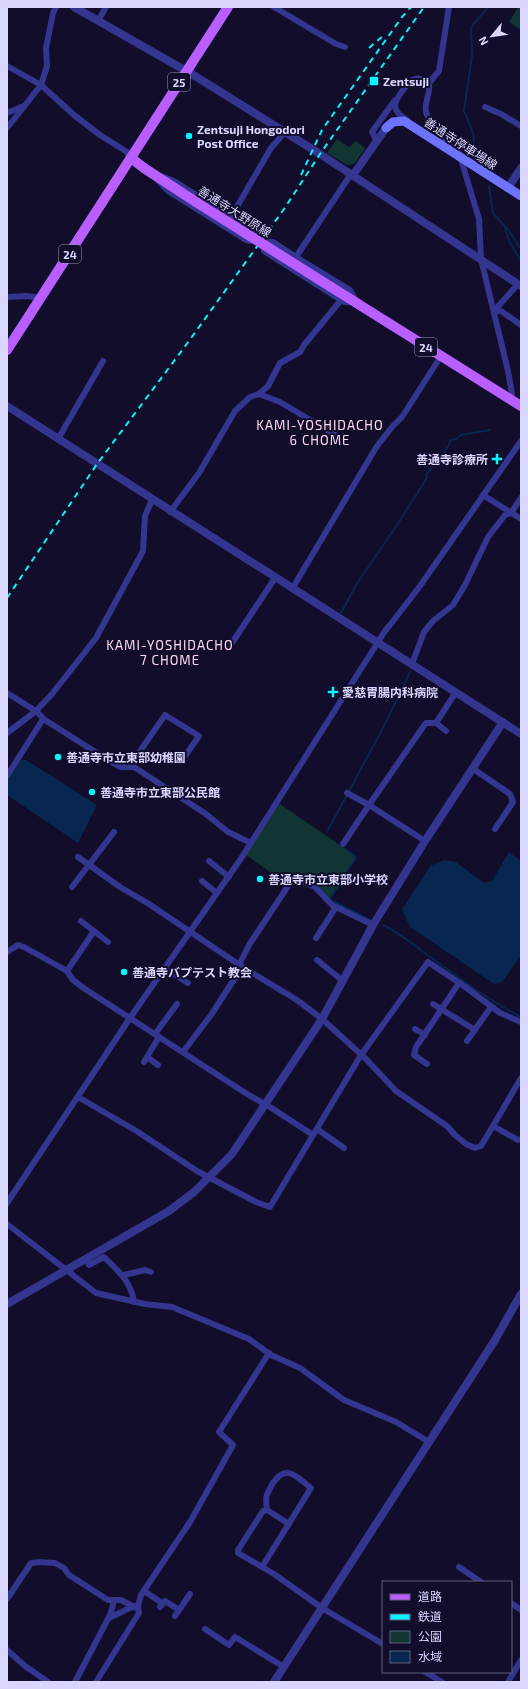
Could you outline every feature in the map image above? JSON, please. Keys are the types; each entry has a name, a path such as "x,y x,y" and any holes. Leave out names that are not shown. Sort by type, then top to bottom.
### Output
{"main road":[{"name":"25","path":"131,158 228,7"},
{"name":"善通寺停車場線","path":"386,128 393,122 404,121 521,196"},
{"name":"善通寺大野原線","path":"131,158 196,202 521,406"},
{"name":"24","path":"7,350 37,306 131,158"}],"street":[{"path":"7,128 42,85 47,66 46,48 53,13 56,7"},
{"path":"74,7 186,71 285,132 519,285 494,310"},
{"path":"98,20 106,7"},
{"path":"274,7 336,44 345,47"},
{"path":"446,148 446,141 426,113 426,106 430,89 429,83 439,71 449,7"},
{"path":"7,66 42,85 85,124 127,152 131,158"},
{"path":"376,141 372,132 406,86 415,79 420,79 429,83"},
{"path":"397,98 396,109 401,116 411,122 414,127"},
{"path":"7,113 25,105"},
{"path":"485,107 501,114 521,126"},
{"path":"296,257 386,128"},
{"path":"431,138 436,134 437,129"},
{"path":"231,217 271,148 285,132"},
{"path":"460,156 479,219 481,259 512,389 510,399"},
{"path":"508,188 521,168"},
{"path":"150,172 174,181 252,230 254,234 250,241 168,192 150,172"},
{"path":"268,242 272,242 350,290 357,302 344,302 264,251 268,242"},
{"path":"7,296 35,297 37,306"},
{"path":"170,512 199,473 235,411 250,397 259,394 268,386 280,362 300,352 341,300"},
{"path":"494,310 501,312 521,325"},
{"path":"292,589 377,446 402,417 441,356"},
{"path":"58,439 103,361"},
{"path":"259,394 280,402 337,436"},
{"path":"7,406 170,512 521,734"},
{"path":"7,1203 130,1018 251,843 377,642 420,586 521,441"},
{"path":"483,496 521,519"},
{"path":"412,664 424,632 433,621 453,605 465,585 488,537 505,515 511,513 521,498"},
{"path":"7,733 36,710 67,676 96,638 143,551 144,516 152,500"},
{"path":"230,646 275,578"},
{"path":"436,724 456,692"},
{"path":"7,693 36,710 43,719 108,760 120,767 134,767 199,810 228,832 251,843"},
{"path":"129,767 165,715 199,736 183,759"},
{"path":"7,776 43,719"},
{"path":"343,844 426,722 436,724 446,731"},
{"path":"7,1304 169,1211 190,1196 210,1178 232,1154 322,1019 373,925 472,768 503,722"},
{"path":"472,768 510,794 513,802 495,829"},
{"path":"348,794 426,840"},
{"path":"72,887 114,832"},
{"path":"78,857 120,887 191,931 241,966 273,984 322,1019 361,1055 396,1091 447,1126 466,1144 475,1148 481,1146 521,1078"},
{"path":"209,861 228,877"},
{"path":"183,1052 210,1015 241,966 248,945 294,878 315,887 336,907 373,925"},
{"path":"202,881 217,893"},
{"path":"316,938 336,907"},
{"path":"81,921 108,942"},
{"path":"68,971 94,931"},
{"path":"7,952 18,945 68,971 73,980 85,989 247,1094 344,1148"},
{"path":"317,960 343,981"},
{"path":"78,1097 138,1132 210,1178 256,1202 270,1206 361,1055 428,962 500,1013 521,1022"},
{"path":"164,968 188,983"},
{"path":"427,1064 414,1056 416,1047 459,983"},
{"path":"158,1065 146,1059 157,1036 178,1004"},
{"path":"433,1004 475,1030"},
{"path":"466,1042 491,1007"},
{"path":"415,1029 425,1035"},
{"path":"493,1126 518,1140 521,1139"},
{"path":"7,1224 96,1293 134,1302 172,1307 248,1339 268,1353 300,1368 344,1400 396,1422 429,1442"},
{"path":"86,1259 90,1265 104,1257 124,1275 129,1285 134,1302"},
{"path":"124,1275 145,1270 151,1272"},
{"path":"274,1682 495,1340 521,1294"},
{"path":"109,1618 136,1608 144,1591 190,1522 233,1445 219,1432 268,1353"},
{"path":"262,1567 289,1524 311,1488 298,1477 286,1472 278,1475 265,1496 267,1510 289,1524"},
{"path":"267,1510 263,1512 238,1550 238,1553 262,1567 322,1608 382,1643"},
{"path":"7,1599 32,1563 51,1562 61,1566 69,1575 108,1600 121,1600 136,1608 139,1613 96,1682"},
{"path":"459,1567 480,1581"},
{"path":"144,1591 161,1605 165,1601 179,1610"},
{"path":"175,1616 190,1594"},
{"path":"75,1682 109,1618 113,1605 112,1600"},
{"path":"512,1604 521,1610"},
{"path":"205,1630 229,1646 235,1637 284,1667"},
{"path":"7,1650 25,1666 48,1682"},
{"path":"508,1682 521,1660"},
{"path":"431,1680 442,1682"}],"green space":[{"path":"518,7 521,7 521,30 509,22"},
{"path":"337,139 349,147 356,141 364,147 364,150 354,164 347,165 327,153"},
{"path":"280,804 356,856 356,859 332,897 329,898 293,875 287,884 246,855"}],"water":[{"path":"21,760 26,760 97,805 78,843 7,795 7,781"},
{"path":"509,852 521,861 521,956 502,982 494,984 410,927 402,910 430,866 444,860 456,862 484,883 492,881"}],"waterway":[{"path":"481,157 473,151 474,137 464,111 472,55 471,29 488,7"},
{"path":"489,186 493,213 509,231 521,249"},
{"path":"505,228 509,241 521,261"},
{"path":"340,615 356,585 399,522 427,478 426,475 449,445 450,440 456,439 461,435 490,430"},
{"path":"328,830 383,728 410,672"},
{"path":"330,898 355,859 355,856 343,847"},
{"path":"333,901 370,920"},
{"path":"383,925 402,936 485,996 521,1017"}],"railway":[{"path":"301,175 322,130 402,17 411,7"},
{"path":"7,598 97,464 186,345 284,209 320,154 424,7"},
{"path":"369,48 383,36"}],"place":[{"name":"Zentsuji","path":"374,81"},
{"name":"Zentsuji Hongodori Post Office","path":"189,136"},
{"name":"善通寺診療所","path":"497,459"},
{"name":"愛慈胃腸内科病院","path":"333,692"},
{"name":"善通寺市立東部幼稚園","path":"58,757"},
{"name":"善通寺市立東部公民館","path":"92,792"},
{"name":"善通寺市立東部小学校","path":"260,879"},
{"name":"善通寺バプテスト教会","path":"124,972"}],"district":[{"name":"KAMI-YOSHIDACHO 6 CHOME","path":"320,432"},
{"name":"KAMI-YOSHIDACHO 7 CHOME","path":"170,652"}]}
